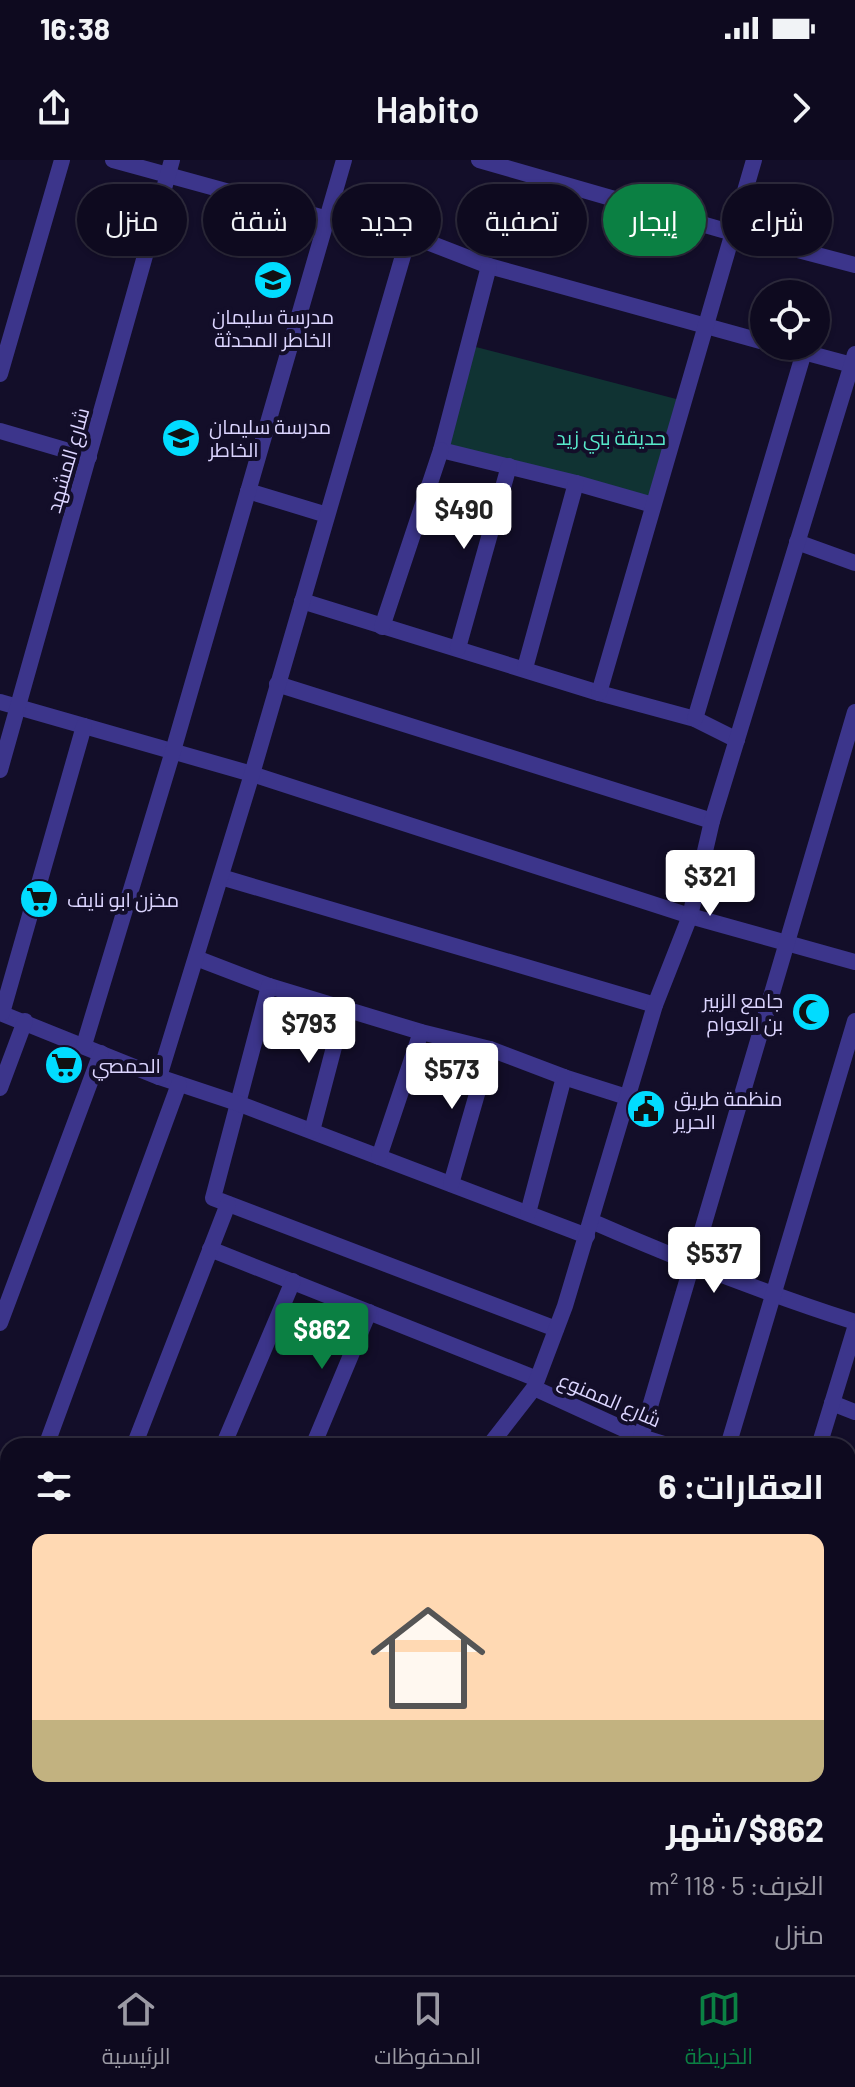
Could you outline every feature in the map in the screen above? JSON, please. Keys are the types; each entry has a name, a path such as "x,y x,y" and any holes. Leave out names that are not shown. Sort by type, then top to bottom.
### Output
{"street":[{"path":"0,374 62,160"},
{"path":"113,160 170,168 332,220"},
{"path":"84,1045 173,751 344,160"},
{"path":"479,160 722,230"},
{"path":"747,184 754,160"},
{"name":"شارع المشهد","path":"0,770 170,168"},
{"path":"441,247 489,266 750,338"},
{"path":"159,1077 252,774 403,256"},
{"path":"599,693 726,256"},
{"path":"821,256 855,265"},
{"path":"382,627 441,450 489,266"},
{"path":"495,1438 535,1384 556,1329 655,1005 690,916 712,821 853,359 830,356"},
{"path":"695,719 802,360"},
{"path":"0,431 89,457"},
{"path":"441,450 653,505"},
{"path":"458,648 509,466"},
{"path":"525,668 576,483"},
{"path":"248,491 327,515"},
{"path":"797,542 855,563"},
{"path":"302,601 599,693 695,719 737,740"},
{"path":"277,684 712,821"},
{"path":"0,702 252,774 690,916 855,962"},
{"path":"641,1437 855,712"},
{"path":"84,726 1,1013 159,1077 240,1104 528,1213 589,1228 772,1296 855,1322"},
{"path":"221,877 655,1005"},
{"path":"196,958 269,986 421,1032 490,1049 627,1097"},
{"path":"269,986 213,1198 556,1329"},
{"path":"312,1131 344,1009"},
{"path":"0,1088 25,1021"},
{"path":"730,1438 855,1021"},
{"path":"379,1157 421,1032"},
{"path":"451,1184 490,1049"},
{"path":"0,1323 101,1053"},
{"path":"528,1213 564,1077"},
{"path":"49,1438 179,1084"},
{"path":"137,1438 228,1204"},
{"name":"شارع الممنوع","path":"210,1249 369,1312 535,1384 644,1438"},
{"path":"226,1438 293,1281"},
{"path":"316,1438 369,1312"},
{"path":"821,1438 855,1328"},
{"path":"832,1403 855,1412"}],"green space":[{"name":"حديقة بني زيد","path":"472,346 680,400 652,503 443,450"}],"place":[{"name":"مدرسة سليمان الخاطر المحدثة","path":"273,280"},
{"name":"مدرسة سليمان الخاطر","path":"181,438"},
{"name":"مخزن ابو نايف","path":"39,899"},
{"name":"جامع الزبير بن العوام","path":"811,1012"},
{"name":"الحمصي","path":"64,1065"},
{"name":"منظمة طريق الحرير","path":"646,1109"}]}
